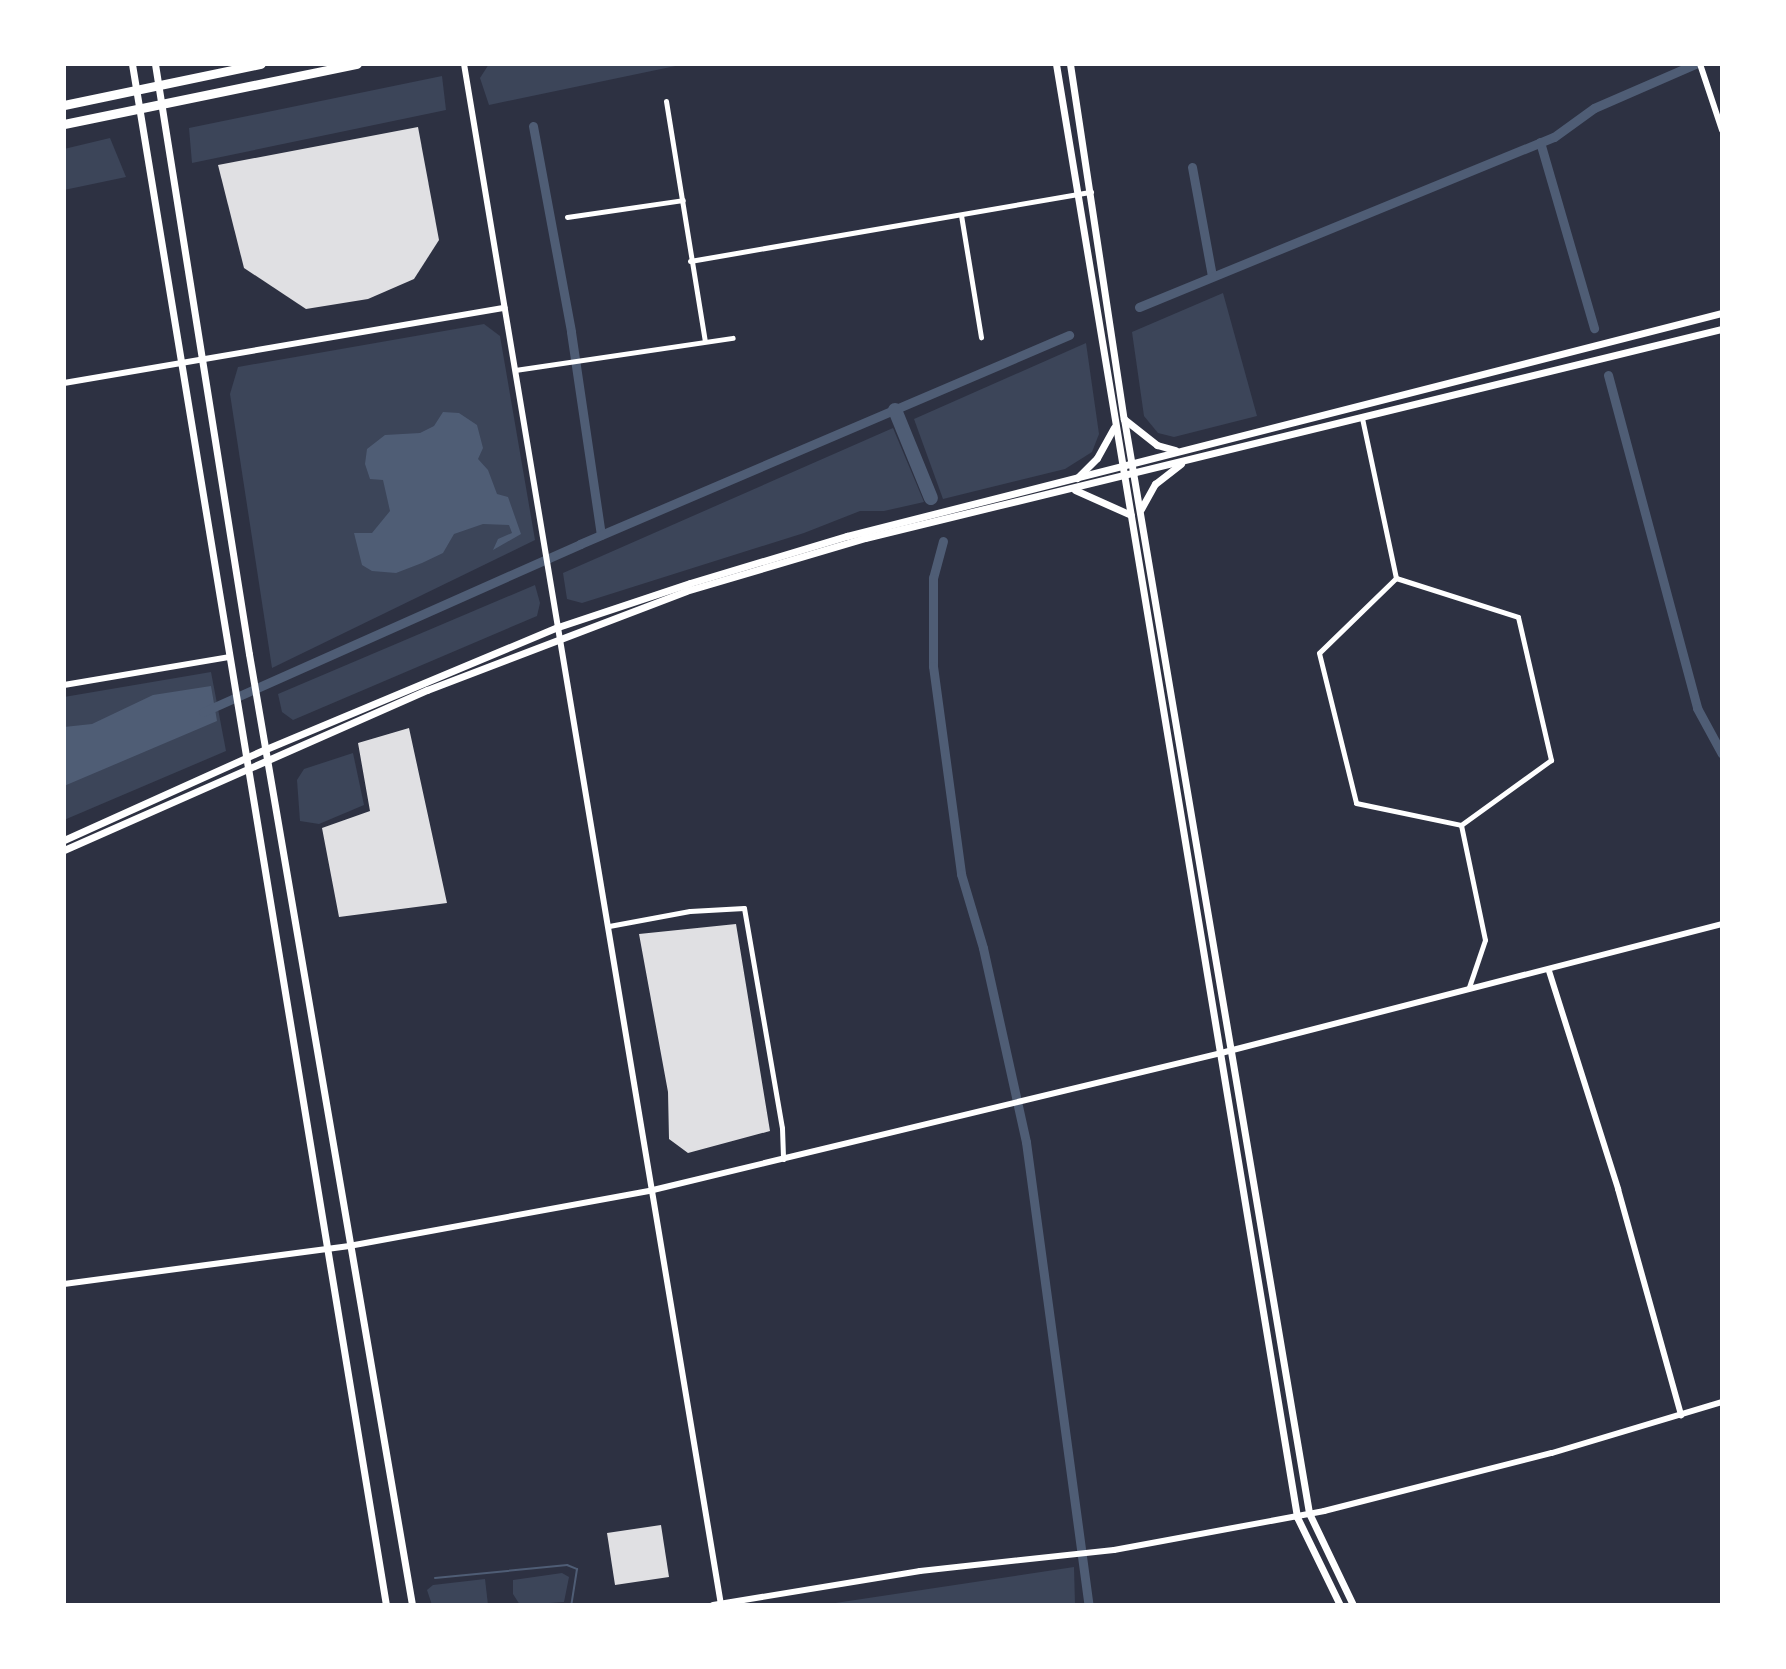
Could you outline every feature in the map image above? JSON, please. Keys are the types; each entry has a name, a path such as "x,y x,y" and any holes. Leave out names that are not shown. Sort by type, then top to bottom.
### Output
{"highway":[{"path":"64,105 261,64"},
{"path":"64,124 357,64"}],"main road":[{"path":"132,64 386,1605"},
{"path":"155,64 249,654 412,1605"},
{"path":"1056,64 1120,466 1309,1513 1353,1605"},
{"path":"1070,64 1297,1517 1340,1605"},
{"path":"64,850 248,764 266,749 558,627 847,536 1722,313"},
{"path":"64,840 560,637 686,591 865,538 1722,329"},
{"path":"1124,419 1157,445 1178,451"},
{"path":"1076,478 1097,458 1115,425"},
{"path":"1141,509 1155,484 1185,461"},
{"path":"1073,489 1131,515"}],"street":[{"path":"464,64 721,1605"},
{"path":"1700,64 1722,130"},
{"path":"666,101 705,341"},
{"path":"690,261 1091,192"},
{"path":"567,217 683,200"},
{"path":"961,215 981,337"},
{"path":"64,383 505,308"},
{"path":"515,370 733,338"},
{"path":"1362,418 1396,578"},
{"path":"1396,578 1518,617 1551,760 1461,825 1356,803 1319,653 1396,578"},
{"path":"64,685 229,657"},
{"path":"1461,825 1485,940 1469,987"},
{"path":"609,926 690,911 744,908 782,1128 783,1159"},
{"path":"64,1284 349,1246 653,1190 1225,1052 1722,924"},
{"path":"1549,971 1618,1189 1681,1415"},
{"path":"713,1605 920,1571 1114,1550 1297,1517 1552,1453 1722,1402"}],"shaded area":[{"path":"489,64 685,64 489,105 480,78"},
{"path":"442,76 446,110 192,163 189,128"},
{"path":"110,138 126,177 64,190 64,149"},
{"path":"1223,293 1257,416 1174,437 1158,433 1144,416 1132,332"},
{"path":"484,324 500,336 535,540 272,668 230,394 238,367"},
{"path":"1086,343 1099,434 1092,452 1065,469 943,499 914,419"},
{"path":"443,412 459,413 477,425 483,448 478,459 488,470 497,494 508,497 521,534 493,550 498,539 512,533 509,525 483,524 454,534 443,553 422,563 396,573 372,571 362,565 354,533 372,533 390,511 383,480 370,479 365,464 367,449 385,435 420,433 434,426"},
{"path":"893,428 924,502 884,511 860,511 804,533 582,603 567,599 563,573"},
{"path":"535,585 540,603 537,616 293,720 282,712 278,694"},
{"path":"211,672 226,751 64,820 64,697"},
{"path":"211,686 217,721 64,786 64,727 92,724 153,695"},
{"path":"353,753 364,805 319,824 300,821 297,780 304,769"},
{"path":"1074,1567 1075,1605 822,1605"},
{"path":"562,1573 569,1577 564,1602 520,1605 513,1594 513,1580"},
{"path":"485,1579 488,1605 432,1605 427,1590 433,1585"}],"building":[{"path":"418,127 439,240 414,279 368,299 306,309 244,268 218,165"},
{"path":"409,728 447,903 339,917 322,828 370,811 358,743"},
{"path":"736,924 770,1131 688,1153 669,1139 668,1092 639,934"},
{"path":"661,1525 669,1577 615,1585 607,1533"}],"waterway":[{"path":"1139,307 1554,137 1594,108 1695,64"},
{"path":"533,126 571,332 601,535"},
{"path":"1540,142 1594,328"},
{"path":"1192,167 1212,276"},
{"path":"203,712 580,544 1069,335"},
{"path":"1608,375 1697,708 1722,754"},
{"path":"895,410 931,498"},
{"path":"943,541 933,578 933,666 961,874 983,948 1026,1142 1089,1605"},
{"path":"435,1578 567,1565 577,1569 571,1605"}]}
